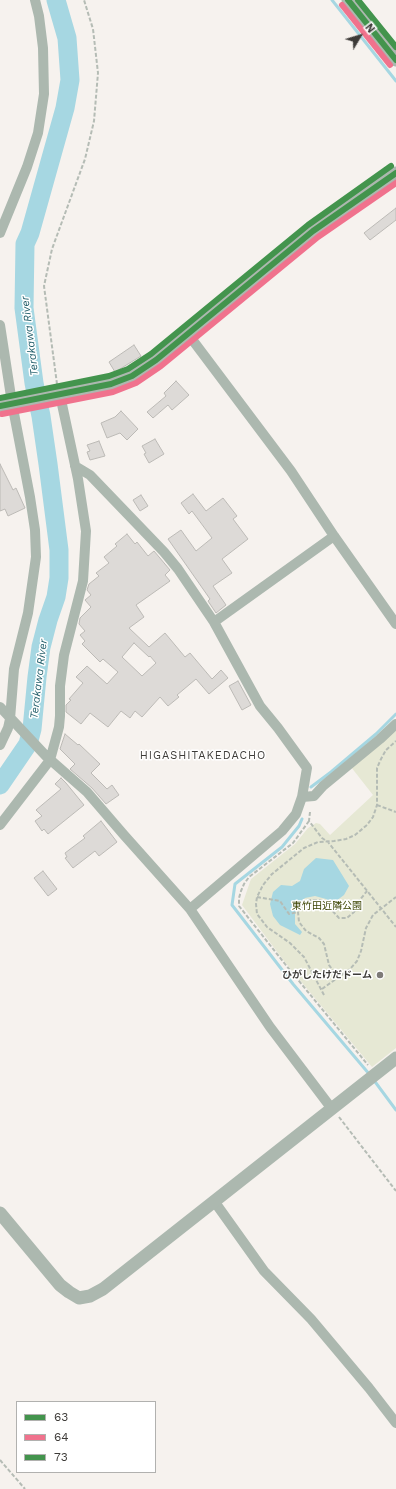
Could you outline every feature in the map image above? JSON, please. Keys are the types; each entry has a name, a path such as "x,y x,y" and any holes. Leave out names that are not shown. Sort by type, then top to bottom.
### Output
{"street":[{"path":"0,233 27,167 39,126 44,94 43,48 39,16 35,0"},
{"path":"348,0 396,60"},
{"path":"9,404 111,384 132,376 147,368 313,231 396,172"},
{"path":"0,325 9,404 30,497 35,530 36,557 28,613 14,668 12,721 0,746"},
{"path":"188,334 291,471 334,536 396,624"},
{"path":"0,825 48,758 59,727 60,686 64,655 83,581 86,531 75,466 58,395"},
{"path":"75,466 90,475 164,552 178,569 214,622 260,706 307,768 302,798 296,814 282,831 190,909"},
{"path":"214,622 334,536"},
{"path":"0,707 48,758 87,792 190,909 270,1026 332,1109"},
{"path":"302,798 314,796 323,786 380,740 396,724"},
{"path":"0,1213 60,1285 79,1298 90,1296 103,1289 396,1058"},
{"path":"214,1201 264,1271 312,1320 396,1423"}],"path":[{"path":"58,395 44,286 52,249 85,159 94,121 98,73 93,29 84,0"},
{"path":"324,995 304,958 290,943 267,927 257,914 257,897 262,886 272,874 304,848 318,842 346,839 355,835 367,825 373,817 377,806 377,768 386,750 396,741"},
{"path":"377,806 396,812"},
{"path":"310,812 309,821 293,843 249,877 241,891 239,906 373,1076"},
{"path":"309,821 322,838 328,842 396,927"},
{"path":"257,897 280,901 289,914 296,912 309,900 320,900 339,918 347,918 354,912 359,900 367,891"},
{"path":"322,989 350,969 357,961 361,951 366,928 373,915 396,897"},
{"path":"296,912 299,922 306,931 320,938 324,944 330,965 338,978"},
{"path":"332,1109 396,1191"},
{"path":"0,1460 25,1489"}],"green space":[{"name":"東竹田近隣公園","path":"396,730 396,1048 372,1067 284,961 242,905 251,879 295,844 308,828 316,823 320,824 330,835 373,795 351,767"}],"water":[{"path":"316,858 333,860 349,886 344,895 336,901 330,903 326,899 315,896 305,898 298,905 295,914 295,924 302,932 300,935 280,925 273,916 270,904 273,892 281,885 292,886 300,881 304,869"}],"building":[{"path":"396,208 396,220 370,240 364,233"},
{"path":"134,345 141,356 115,372 109,362"},
{"path":"176,381 189,395 172,410 168,405 153,418 147,412 166,396 164,393"},
{"path":"121,411 138,429 127,440 120,433 107,438 101,423 115,417"},
{"path":"155,439 164,454 149,463 142,446"},
{"path":"99,441 105,456 90,460 87,452 90,451 87,445"},
{"path":"0,464 13,490 16,488 25,508 8,516 5,509 0,511"},
{"path":"193,494 206,511 223,498 237,516 233,519 248,539 222,559 232,573 213,586 226,605 216,613 208,601 210,599 168,539 181,530 196,551 212,538 192,511 189,514 181,503"},
{"path":"141,495 148,506 140,511 133,500"},
{"path":"127,534 135,544 137,542 148,556 154,551 170,570 165,575 170,581 136,605 144,617 129,628 149,647 165,633 185,657 190,653 212,679 221,670 228,678 209,694 196,679 177,695 179,697 168,706 160,697 142,717 135,711 130,718 121,711 108,727 90,713 81,724 66,712 66,705 71,700 69,699 83,683 76,677 87,666 107,684 118,672 103,659 100,662 82,644 85,641 80,635 85,631 79,624 80,618 91,607 85,600 91,595 87,590 89,584 99,576 96,573 109,563 104,557 117,546 115,544","holes":["134,643 149,657 150,656 156,663 142,676 122,657"]},
{"path":"238,681 251,705 242,710 229,686"},
{"path":"65,734 78,745 79,744 100,764 91,773 107,789 112,785 119,795 106,804 92,788 70,769 75,764 60,749"},
{"path":"61,778 84,805 48,834 44,829 42,831 35,821 42,816 36,810 61,789 55,784"},
{"path":"101,821 117,842 99,856 95,851 73,868 65,858 67,857 65,853 85,838 83,836"},
{"path":"43,871 57,889 48,896 34,878"}],"waterway":[{"name":"Terakawa River","path":"0,785 28,744 32,729 41,647 56,597 59,578 59,550 48,464 41,416 34,383 24,308 25,244 30,233 65,108 70,80 67,38 56,0"},
{"path":"332,0 396,81"},
{"path":"311,787 376,734 396,714"},
{"path":"302,819 299,826 282,847 235,884 232,905 293,984 370,1075"},
{"path":"373,1079 396,1110"}],"transit line":[{"name":"63","path":"348,0 396,60"},
{"name":"73","path":"358,0 396,47"},
{"name":"64","path":"342,5 390,65"},
{"name":"73","path":"0,398 109,376 128,369 151,354 308,225 391,166"},
{"name":"63","path":"0,406 111,384 132,376 156,360 313,231 396,173"},
{"name":"64","path":"2,414 113,392 136,383 161,366 318,237 396,183"}],"place":[{"name":"ひがしたけだドーム","path":"380,975"}],"district":[{"name":"HIGASHITAKEDACHO","path":"203,756"}]}
